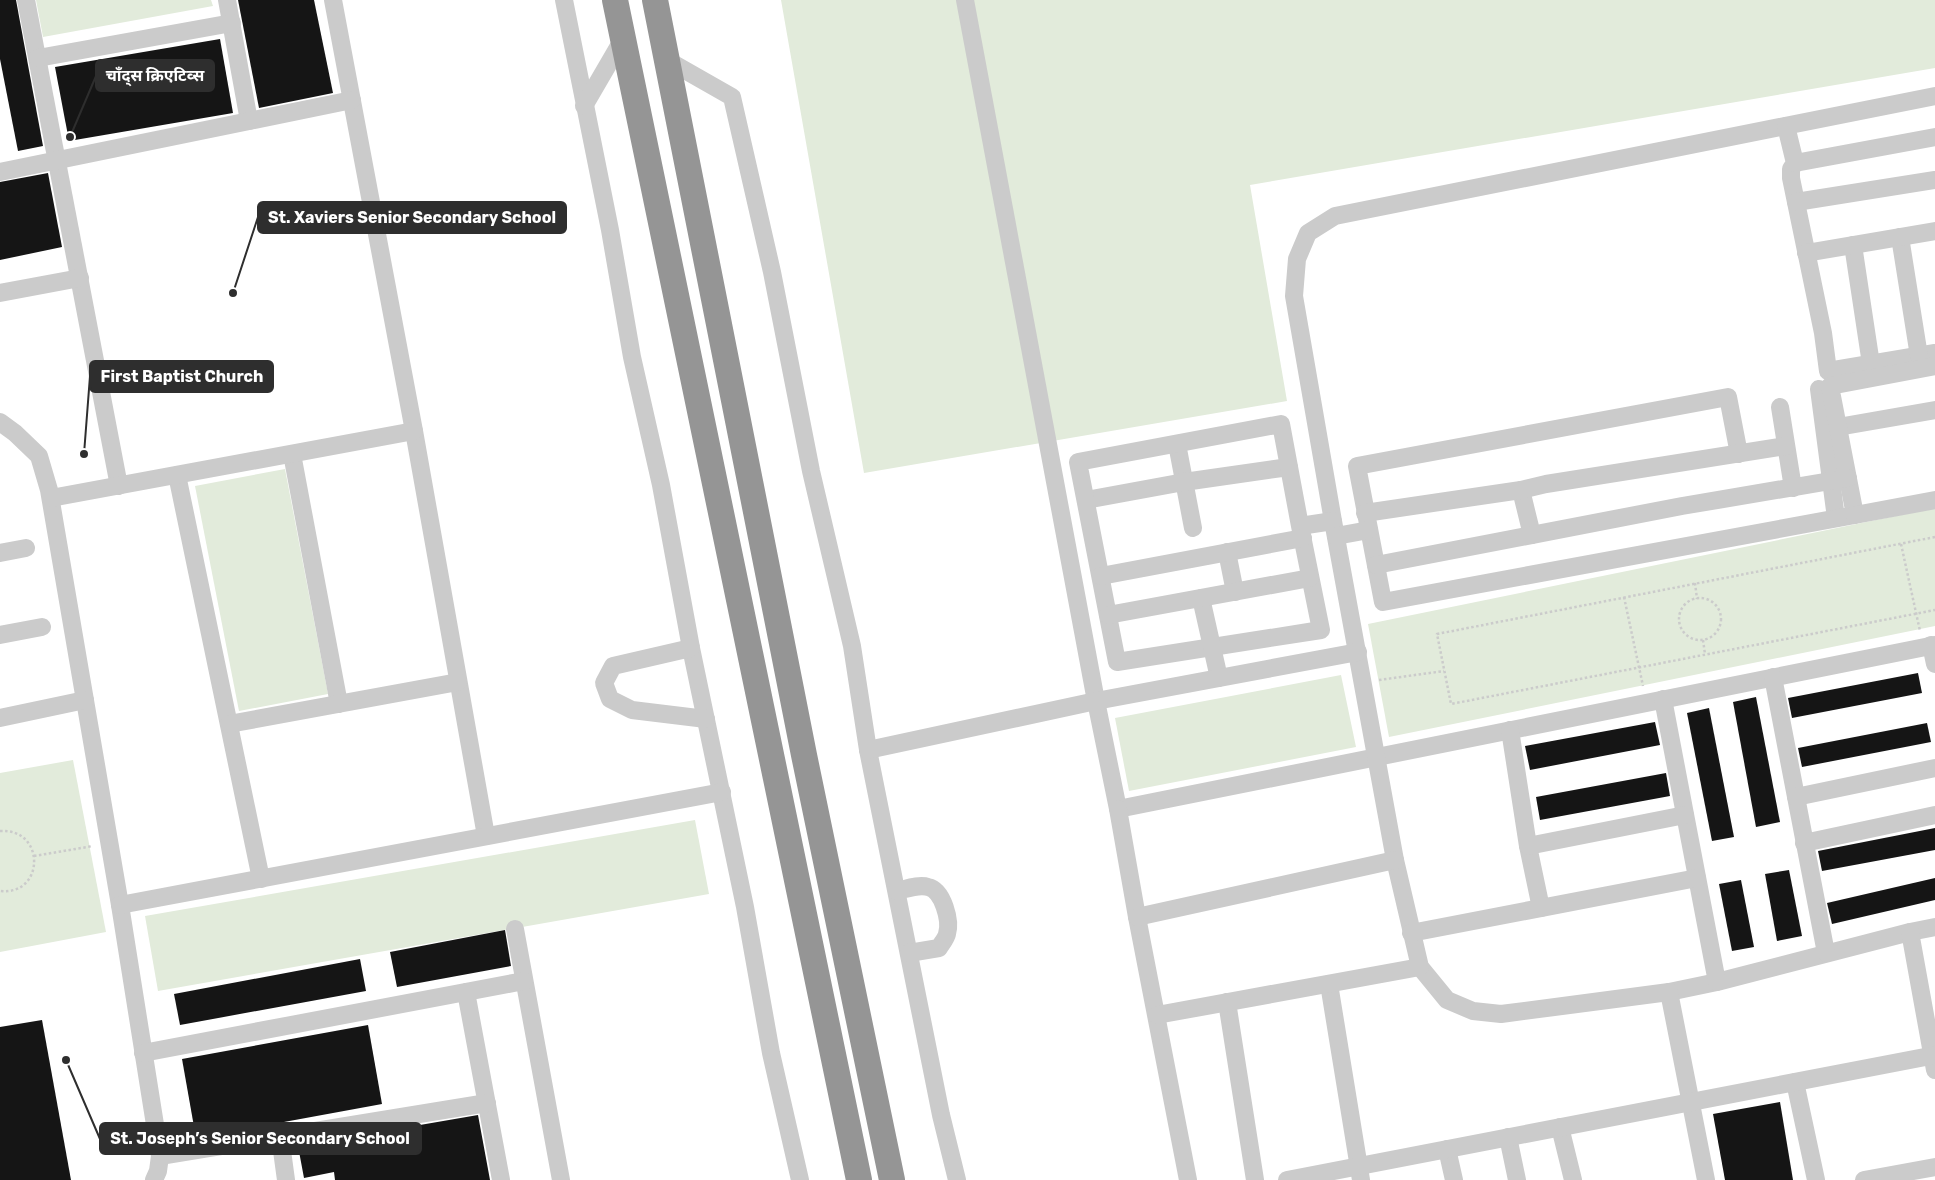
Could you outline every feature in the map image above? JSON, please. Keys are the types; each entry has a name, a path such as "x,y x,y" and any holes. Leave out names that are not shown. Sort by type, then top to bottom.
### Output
{"highway":[{"path":"615,0 859,1180"},
{"path":"655,0 804,755 892,1180"}],"street":[{"path":"26,0 119,486"},
{"path":"227,0 249,121"},
{"path":"333,0 414,431 486,836"},
{"path":"564,0 610,230 632,357 661,485 691,648 722,792 772,1053 800,1180"},
{"path":"965,0 1188,1180"},
{"path":"38,58 232,22"},
{"path":"584,106 623,39"},
{"path":"667,60 732,98 772,272 811,471 852,646 868,750 941,1115 957,1180"},
{"path":"1935,96 1335,216 1308,232 1297,259 1294,296 1395,860 1420,967 1447,1000 1473,1011 1501,1014 1670,992 1935,927"},
{"path":"0,172 352,100"},
{"path":"1786,126 1795,164"},
{"path":"1900,237 1927,355 1828,371 1823,333 1791,178 1791,170 1795,164 1935,137"},
{"path":"1796,202 1935,180"},
{"path":"1806,253 1935,231"},
{"path":"1853,244 1871,364"},
{"path":"0,293 80,278"},
{"path":"1836,518 1839,480 1838,427 1830,386 1935,366"},
{"path":"1819,389 1839,480 1855,515"},
{"path":"1739,454 1728,397 1357,466 1383,602 1935,500"},
{"path":"1780,407 1793,488"},
{"path":"1838,427 1935,410"},
{"path":"0,422 15,433 39,456 51,498 110,844 160,1156 158,1172 154,1180"},
{"path":"1281,424 1321,630 1118,662 1078,462 1177,444 1281,424"},
{"path":"51,498 414,431"},
{"path":"1177,444 1193,528"},
{"path":"1101,576 1227,552 1301,532 1335,529 1546,484 1786,446"},
{"path":"292,454 339,704"},
{"path":"1086,500 1184,482 1289,467"},
{"path":"177,475 261,879"},
{"path":"1376,564 1682,506 1839,480"},
{"path":"1521,490 1532,535"},
{"path":"0,553 26,548"},
{"path":"1227,552 1235,592"},
{"path":"1108,615 1310,578"},
{"path":"1201,598 1219,678"},
{"path":"0,635 42,627"},
{"path":"1118,809 1930,646 1935,664"},
{"path":"691,648 613,666 604,683 610,699 632,710 706,719"},
{"path":"868,750 1096,701 1358,652"},
{"path":"1773,677 1826,953"},
{"path":"229,724 458,682"},
{"path":"0,718 85,700"},
{"path":"1655,701 1685,814 1717,982"},
{"path":"1510,730 1528,846 1541,908"},
{"path":"1796,797 1935,768"},
{"path":"120,905 722,792"},
{"path":"1528,846 1685,814"},
{"path":"1804,843 1935,815"},
{"path":"1137,917 1395,860"},
{"path":"1411,933 1697,878"},
{"path":"897,891 927,886 937,890 942,900 947,920 947,935 939,948 909,953"},
{"path":"515,929 561,1180"},
{"path":"1287,1180 1360,1173 1447,1149 1795,1082 1934,1060 1910,932"},
{"path":"1157,1015 1420,967"},
{"path":"143,1053 524,982"},
{"path":"1329,984 1360,1173"},
{"path":"466,992 501,1180"},
{"path":"1670,992 1706,1180"},
{"path":"1227,1002 1255,1180"},
{"path":"1795,1082 1816,1180"},
{"path":"160,1156 487,1103"},
{"path":"1560,1127 1573,1180"},
{"path":"280,1136 286,1180"},
{"path":"1508,1137 1517,1180"},
{"path":"1447,1149 1454,1180"},
{"path":"1864,1180 1935,1166"}],"path":[{"path":"1935,537 1437,634 1451,704 1935,610"},
{"path":"1901,544 1916,614 1930,646"},
{"path":"1695,583 1697,599"},
{"path":"1624,597 1639,667 1655,701"},
{"path":"1697,599 1713,603 1720,613 1720,626 1717,632 1712,637 1703,640 1692,639 1686,635 1679,623 1679,615 1682,608 1686,603 1697,599"},
{"path":"1703,640 1705,654"},
{"path":"1363,682 1444,671"},
{"path":"0,831 17,833 31,846 34,856 33,871 25,884 16,889 0,891"},
{"path":"34,856 110,844"}],"green space":[{"path":"36,0 211,0 213,6 43,37"},
{"path":"781,0 1935,0 1935,68 1250,185 1287,401 864,473"},
{"path":"285,469 328,694 239,711 195,486"},
{"path":"1935,508 1935,626 1389,737 1368,624"},
{"path":"1341,675 1356,747 1129,791 1115,718"},
{"path":"73,760 106,932 0,952 0,773"},
{"path":"695,820 709,894 158,991 145,916"}],"building":[{"path":"0,0 16,0 43,146 18,151 0,59"},
{"path":"238,0 314,0 333,93 259,108"},
{"path":"220,39 233,113 69,141 55,67"},
{"path":"48,173 62,247 0,260 0,182"},
{"path":"1918,673 1922,693 1792,718 1788,698"},
{"path":"1756,697 1780,822 1756,827 1733,702"},
{"path":"1709,708 1734,837 1712,841 1687,713"},
{"path":"1655,722 1660,745 1530,770 1525,746"},
{"path":"1927,723 1931,742 1802,767 1798,748"},
{"path":"1666,773 1670,796 1540,820 1536,797"},
{"path":"1935,828 1935,850 1822,871 1818,851"},
{"path":"1789,870 1802,936 1777,941 1765,874"},
{"path":"1935,878 1935,900 1832,924 1827,903"},
{"path":"1741,880 1754,947 1732,951 1719,884"},
{"path":"505,930 511,966 397,987 390,952"},
{"path":"360,959 366,991 180,1025 174,994"},
{"path":"42,1020 71,1180 0,1180 0,1027"},
{"path":"368,1025 382,1104 196,1138 182,1059"},
{"path":"1780,1102 1793,1180 1725,1180 1713,1114"},
{"path":"478,1115 490,1180 335,1180 334,1172 304,1178 298,1146"}],"place":[{"name":"चाँद्स क्रिएटिव्स","path":"70,137"},
{"name":"St. Xaviers Senior Secondary School","path":"233,293"},
{"name":"First Baptist Church","path":"84,454"},
{"name":"St. Joseph’s Senior Secondary School","path":"66,1060"}]}
